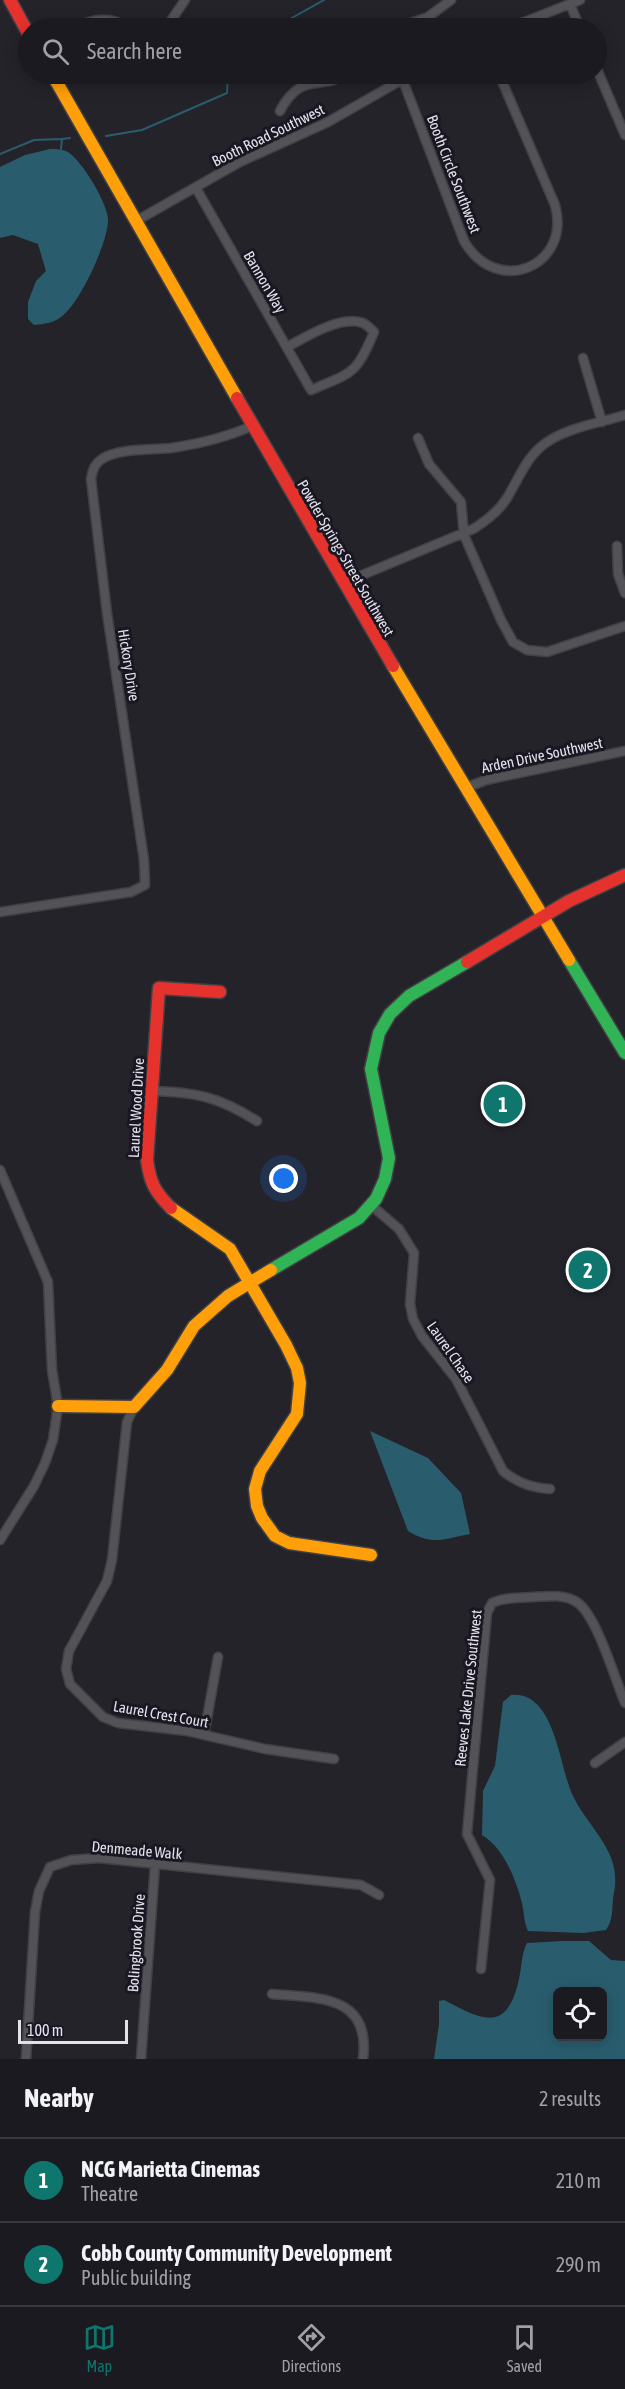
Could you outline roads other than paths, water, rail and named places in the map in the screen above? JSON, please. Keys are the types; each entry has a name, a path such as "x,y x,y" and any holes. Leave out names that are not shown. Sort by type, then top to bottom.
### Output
{"street":[{"path":"10,0 20,18"},
{"path":"173,18 185,0"},
{"path":"425,18 451,0"},
{"path":"534,18 580,0"},
{"path":"570,4 576,18"},
{"name":"Powder Springs Street Southwest","path":"58,84 343,583 625,1053"},
{"path":"279,111 287,97 310,84"},
{"name":"Booth Road Southwest","path":"136,221 240,162 328,122 389,84"},
{"name":"Booth Circle Southwest","path":"405,84 464,241 484,264 494,269 508,271 527,267 545,256 553,246 559,224 555,205 503,84"},
{"path":"604,84 625,135"},
{"name":"Bannon Way","path":"196,188 311,390 351,373 358,365 374,332 363,323 350,322 327,326 287,347"},
{"path":"583,358 602,422"},
{"path":"343,583 412,556 444,540 464,534 482,524 499,508 541,446 563,434 625,415"},
{"name":"Hickory Drive","path":"0,912 131,892 145,885 144,860 107,613 91,479 93,469 102,459 125,452 173,448 238,432 252,426"},
{"path":"418,438 429,464 461,502 464,534 506,632 519,646 535,652 547,652 625,626"},
{"path":"617,546 618,574 625,593"},
{"name":"Arden Drive Southwest","path":"465,788 486,780 625,751"},
{"path":"58,1406 134,1407 167,1370 194,1326 228,1296 359,1218 376,1199 385,1179 389,1158 371,1069 372,1054 378,1033 390,1014 417,992 589,888 625,875"},
{"name":"Laurel Wood Drive","path":"220,992 159,988 147,1160 150,1181 159,1196 172,1209 230,1249 297,1368 300,1383 297,1414 260,1471 255,1489 257,1506 262,1518 275,1536 290,1543 370,1554"},
{"path":"152,1091 185,1092 206,1097 230,1104 257,1121"},
{"path":"0,1170 48,1282 52,1370 58,1406 53,1440 45,1463 34,1486 0,1540"},
{"name":"Laurel Chase","path":"370,1205 399,1229 414,1253 410,1304 413,1319 422,1336 456,1379 503,1471 516,1481 538,1489 550,1490"},
{"name":"Laurel Crest Court","path":"134,1407 127,1422 112,1560 107,1581 69,1651 66,1669 70,1684 103,1717 118,1724 204,1735 265,1749 334,1759"},
{"name":"Reeves Lake Drive Southwest","path":"480,1969 490,1880 467,1834 487,1613 492,1603 510,1598 546,1596 577,1602 591,1621 625,1703"},
{"path":"204,1735 218,1657"},
{"path":"595,1763 625,1742"},
{"name":"Denmeade Walk","path":"26,2059 35,1912 39,1891 50,1867 60,1863 99,1858 361,1885 379,1895"},
{"name":"Bolingbrook Drive","path":"141,2059 155,1865"},
{"path":"272,1994 319,1998 340,2003 357,2015 365,2044 363,2059"}],"water":[{"path":"50,149 68,152 80,164 99,193 108,219 104,242 92,272 76,300 58,319 34,325 28,319 28,302 36,281 46,271 38,244 13,235 0,238 0,167 25,155"},
{"path":"370,1431 428,1458 461,1493 470,1534 431,1540 408,1531"},
{"path":"511,1695 526,1697 538,1705 547,1718 573,1796 610,1855 615,1882 612,1915 606,1930 583,1933 528,1931 513,1875 497,1848 482,1835 483,1791 495,1766 503,1702"},
{"path":"589,1941 611,1960 625,1961 625,2059 434,2059 439,2024 439,2001 444,2000 481,2017 491,2018 500,2015 508,2008 514,1997 527,1943"}],"waterway":[{"path":"292,18 324,0"},
{"path":"106,136 142,130 227,93 227,84"},
{"path":"61,149 62,139 70,138"},
{"path":"0,154 34,140 62,139"}],"place":[{"name":"NCG Marietta Cinemas","path":"503,1104"},
{"name":"Cobb County Community Development","path":"588,1270"}]}
